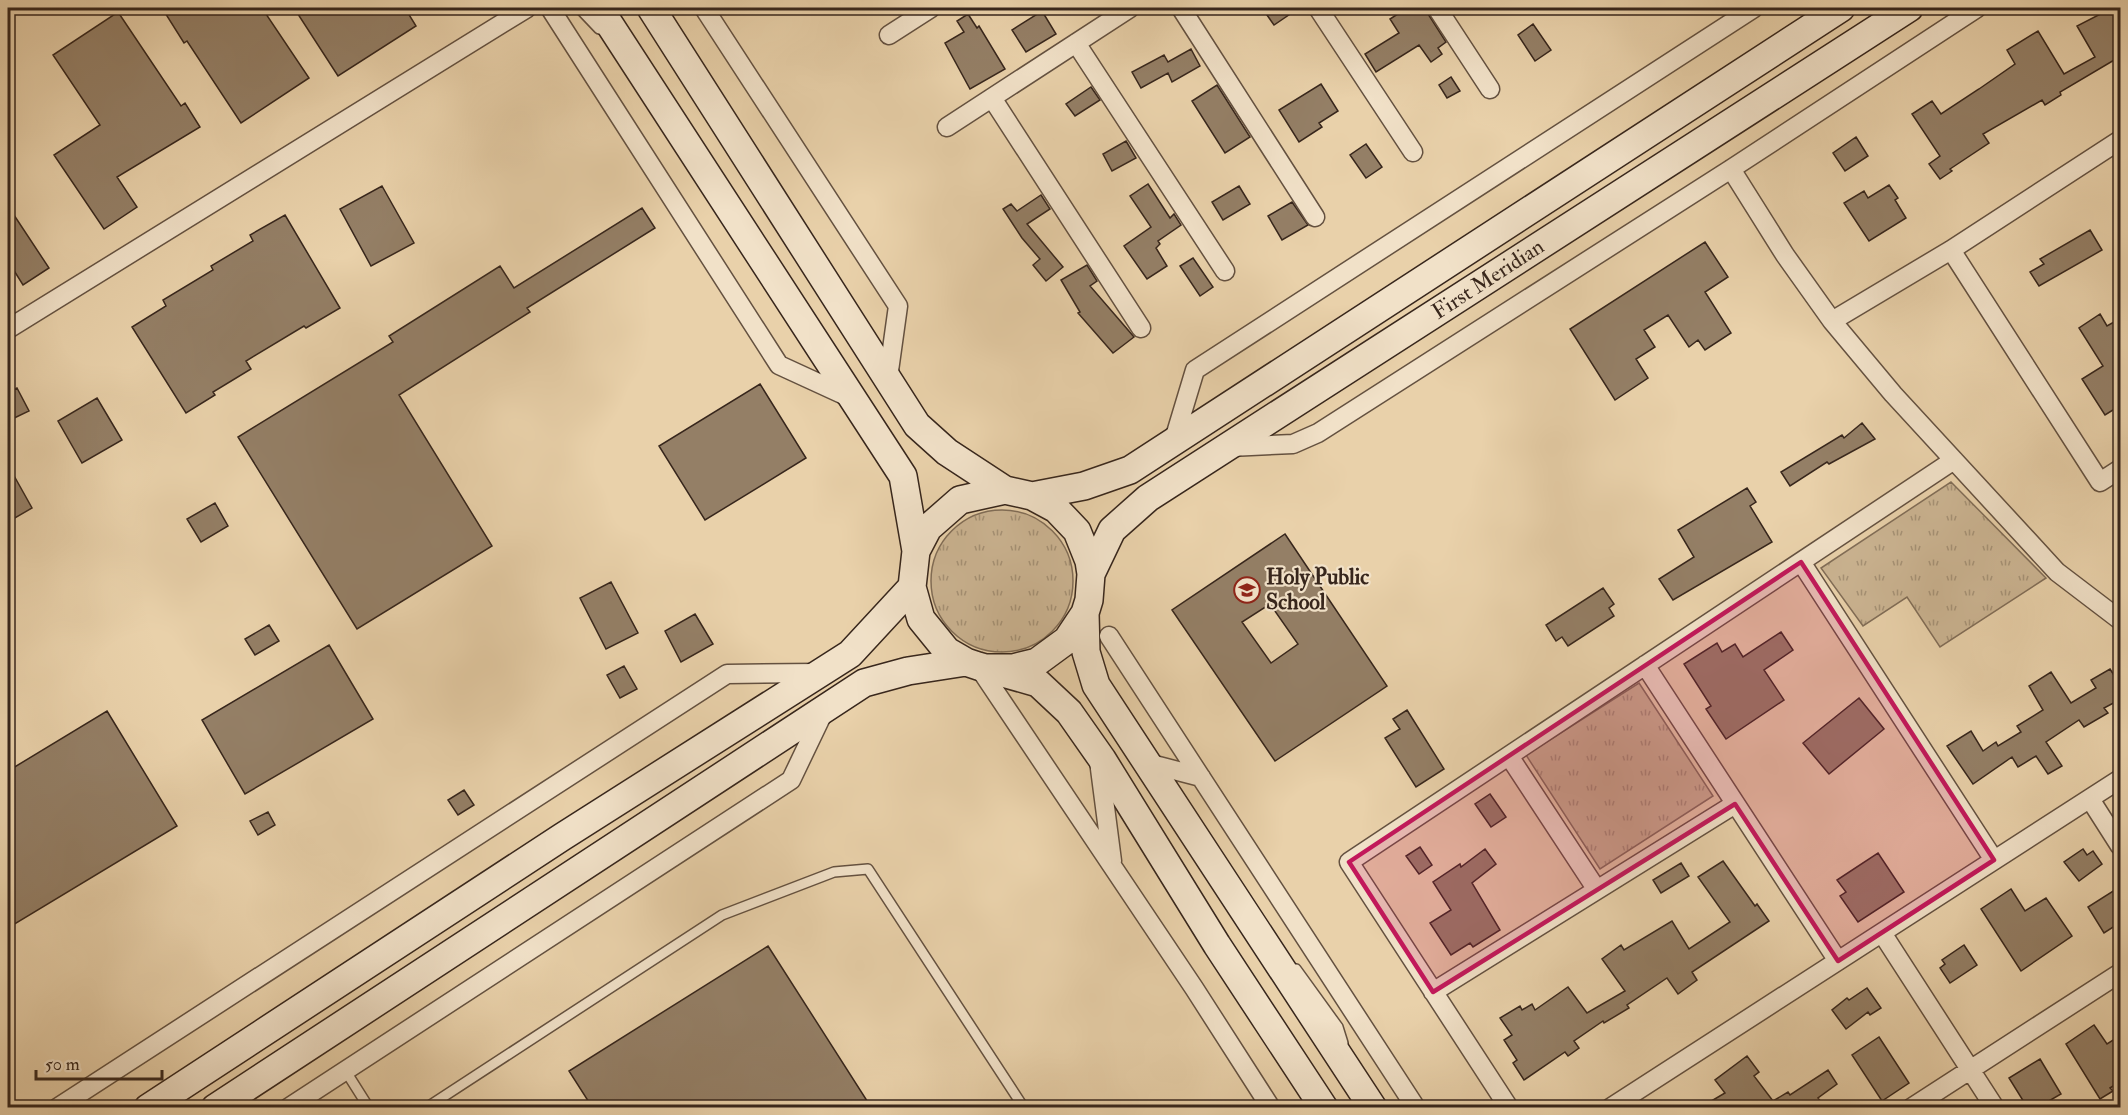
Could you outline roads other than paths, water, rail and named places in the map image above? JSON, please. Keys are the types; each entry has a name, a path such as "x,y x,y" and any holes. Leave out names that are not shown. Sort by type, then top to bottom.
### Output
{"street":[{"path":"8,329 527,8"},
{"path":"550,8 778,365 855,400"},
{"path":"598,8 903,476 916,551 912,587 921,619 947,651 977,665 1038,683 1070,712 1217,945 1324,1107"},
{"path":"216,1107 864,683 908,671 977,665 1013,668 1037,662 1067,640 1084,613 1089,600 1091,574 1089,561 1077,531 1056,509 1032,496 1005,490 946,452 917,425 651,8"},
{"path":"704,8 898,306 888,378"},
{"path":"889,35 931,8"},
{"path":"947,127 1130,8"},
{"path":"1181,8 1315,217"},
{"path":"1318,8 1413,152"},
{"path":"1437,8 1490,89"},
{"path":"1173,442 1195,370 1754,8"},
{"name":"First Meridian","path":"1032,496 1084,486 1130,470 1841,8"},
{"name":"First Meridian","path":"1091,574 1112,530 1148,498 1909,8"},
{"path":"1226,448 1293,444 1307,439 1731,169 1977,8"},
{"path":"1076,43 1225,272"},
{"path":"992,98 1141,328"},
{"path":"1833,321 2118,147"},
{"path":"1731,169 1785,255 1833,321 1893,394 2057,572 2121,620"},
{"path":"1952,250 2100,482 2121,469"},
{"path":"1509,1107 1349,862 1954,460"},
{"path":"916,551 928,528 960,500 1005,490"},
{"path":"1801,562 1994,860"},
{"path":"148,1107 562,837 850,654 912,587"},
{"path":"1084,613 1086,652 1096,685 1366,1097"},
{"path":"1109,636 1416,1107"},
{"path":"977,665 1271,1107"},
{"path":"1645,665 1838,961"},
{"path":"57,1107 727,674 820,673"},
{"path":"288,1107 791,780 826,708"},
{"path":"1098,754 1112,866"},
{"path":"1509,756 1597,890"},
{"path":"1146,763 1201,777"},
{"path":"1610,1107 2121,779"},
{"path":"2090,799 2121,846"},
{"path":"1434,992 1735,804"},
{"path":"1882,933 1995,1107"},
{"path":"1911,1107 2121,973"}],"lane":[{"path":"579,8 635,64"},
{"path":"660,8 670,38"},
{"path":"426,1107 722,915 834,872 868,869 1024,1107"},
{"path":"345,1070 369,1107"},
{"path":"229,1107 247,1087"}],"place":[{"name":"Holy Public School","path":"1247,590"}]}
